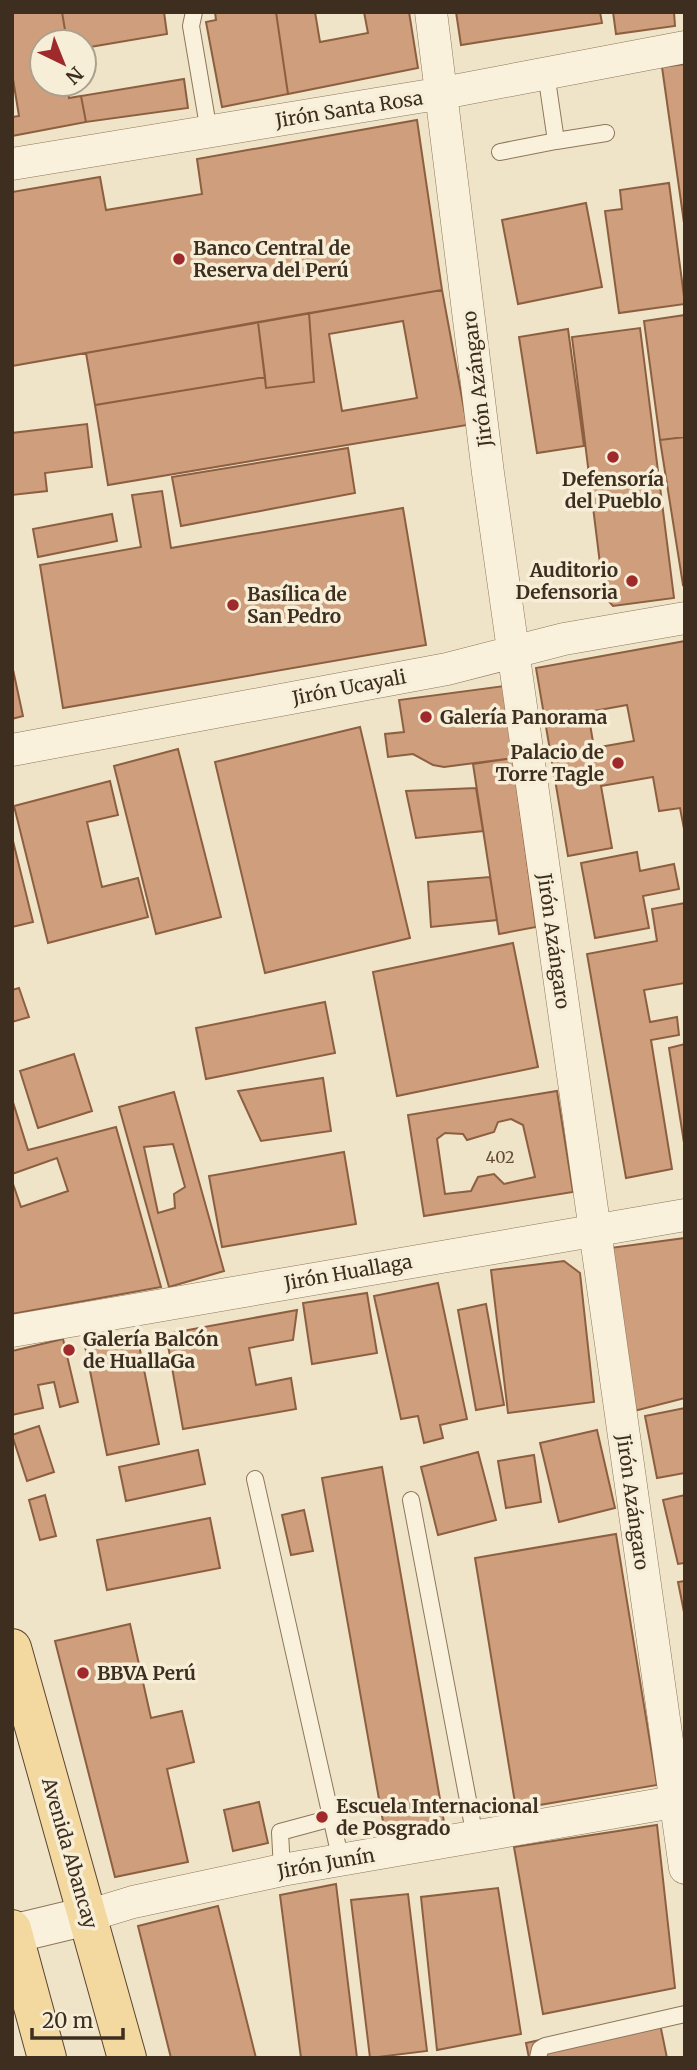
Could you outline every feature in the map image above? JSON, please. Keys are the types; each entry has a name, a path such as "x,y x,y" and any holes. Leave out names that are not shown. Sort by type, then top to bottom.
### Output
{"main road":[{"name":"Avenida Abancay","path":"12,1648 127,2058"},
{"path":"13,1932 47,2058"}],"street":[{"name":"Jirón Azángaro","path":"431,12 488,472 594,1231 680,1800 685,1868"},
{"name":"Jirón Santa Rosa","path":"12,164 443,93 685,47"},
{"name":"Jirón Ucayali","path":"12,750 447,669 564,639 685,618"},
{"name":"Jirón Huallaga","path":"12,1331 685,1215"},
{"name":"Jirón Junín","path":"13,1932 88,1916 133,1902 282,1870 680,1800"}],"lane":[{"path":"194,12 191,26 209,132"},
{"path":"546,73 556,141"},
{"path":"500,152 606,133"},
{"path":"255,1479 341,1861"},
{"path":"411,1500 475,1837"},
{"path":"282,1870 280,1832 332,1818"},
{"path":"538,2058 540,2049 545,2046 685,2014"}],"building":[{"path":"12,12 62,12 65,28 28,28 28,98 81,98 86,122 12,136 12,117 19,116 12,73"},
{"path":"62,12 164,12 167,34 98,46 98,28 65,28"},
{"path":"215,12 276,12 288,94 222,107 206,22 216,20"},
{"path":"276,12 315,12 320,42 368,33 364,12 409,12 418,68 288,94"},
{"path":"456,12 600,12 602,23 461,45"},
{"path":"613,12 674,12 675,26 616,34"},
{"path":"685,64 685,230 662,67"},
{"path":"184,79 188,108 86,122 81,98 98,98 98,93"},
{"path":"417,120 442,290 12,366 12,192 100,177 106,210 202,194 197,159"},
{"path":"669,183 685,304 619,313 605,211 622,209 620,190"},
{"path":"586,203 602,287 518,304 502,220"},
{"path":"442,290 467,425 108,485 95,405 265,377 266,388 314,382 309,313","holes":["403,321 417,398 342,411 329,334"]},
{"path":"309,313 314,382 266,388 258,322"},
{"path":"685,315 685,437 660,440 644,321"},
{"path":"258,322 265,377 95,405 86,353"},
{"path":"640,328 674,598 613,606 604,596 572,337"},
{"path":"568,329 584,446 537,453 519,337"},
{"path":"87,424 92,467 45,473 47,491 12,495 12,433"},
{"path":"685,437 685,584 683,585 660,440"},
{"path":"348,448 355,493 181,526 172,477"},
{"name":"Basílica de San Pedro","path":"162,491 171,548 403,508 426,645 63,708 40,565 141,547 132,495"},
{"path":"112,514 117,541 38,557 33,529"},
{"name":"Palacio de Torre Tagle","path":"685,641 685,834 680,808 659,811 653,777 601,786 612,848 568,856 536,668","holes":["627,705 634,741 594,748 588,712"]},
{"path":"12,665 23,716 12,719"},
{"path":"504,686 513,758 444,767 433,765 413,754 388,757 385,734 404,732 399,700"},
{"path":"360,727 410,938 265,973 215,762"},
{"path":"178,749 221,917 156,934 114,766"},
{"path":"513,758 536,927 499,934 473,764"},
{"path":"110,781 118,815 87,822 102,887 138,878 148,917 48,943 14,806"},
{"path":"476,788 483,831 416,838 406,791"},
{"path":"12,837 33,922 12,927"},
{"path":"637,852 640,871 674,864 679,889 643,896 649,928 595,938 581,863"},
{"path":"490,877 497,920 431,927 428,882"},
{"path":"685,903 685,983 644,990 650,1022 677,1017 679,1035 651,1040 672,1169 626,1178 587,954 657,941 652,909"},
{"path":"513,943 538,1067 397,1096 373,972"},
{"path":"19,988 29,1017 12,1022 12,990"},
{"path":"325,1002 335,1053 206,1079 196,1028"},
{"path":"685,1044 685,1149 669,1048"},
{"path":"74,1054 92,1111 38,1128 20,1071"},
{"path":"323,1078 331,1131 261,1141 238,1091"},
{"path":"557,1091 573,1192 424,1216 408,1115","holes":["511,1119 523,1125 535,1177 504,1184 494,1174 478,1177 471,1191 445,1194 437,1139 445,1133 463,1134 467,1140 494,1132 498,1122"]},
{"path":"174,1092 224,1271 169,1287 119,1107","holes":["173,1144 185,1187 174,1194 175,1208 158,1213 144,1147"]},
{"path":"12,1099 28,1150 116,1127 161,1287 12,1314 12,1181 21,1207 68,1191 57,1158 12,1174"},
{"path":"344,1152 356,1224 222,1247 209,1176"},
{"path":"685,1238 685,1398 634,1411 610,1248"},
{"path":"564,1261 580,1273 594,1402 508,1413 491,1270"},
{"path":"438,1283 467,1419 440,1425 443,1438 424,1443 418,1416 401,1419 374,1296"},
{"path":"367,1293 377,1353 312,1364 303,1303"},
{"path":"486,1304 504,1405 476,1410 458,1310"},
{"path":"297,1310 293,1340 249,1348 256,1385 291,1378 296,1409 183,1429 166,1334"},
{"path":"137,1335 159,1444 107,1455 85,1346"},
{"path":"63,1339 78,1402 60,1407 54,1382 38,1385 43,1408 12,1415 12,1351"},
{"path":"685,1408 685,1473 657,1478 645,1416"},
{"path":"39,1426 54,1472 27,1481 12,1435"},
{"path":"597,1430 615,1508 559,1522 540,1443"},
{"path":"198,1450 205,1484 126,1501 119,1467"},
{"path":"478,1452 496,1520 438,1535 421,1467"},
{"path":"534,1455 541,1502 506,1508 498,1461"},
{"path":"382,1467 444,1822 385,1833 322,1478"},
{"path":"45,1495 56,1536 40,1540 29,1500"},
{"path":"685,1495 685,1563 678,1564 663,1500"},
{"path":"304,1510 313,1551 291,1555 282,1515"},
{"path":"210,1518 220,1568 107,1590 97,1540"},
{"path":"616,1534 657,1785 516,1809 475,1558"},
{"path":"685,1581 685,1617 678,1582"},
{"path":"130,1624 151,1718 182,1711 194,1762 167,1769 188,1862 115,1877 55,1641"},
{"path":"259,1802 268,1843 233,1851 224,1810"},
{"path":"657,1825 675,1988 543,2014 514,1847"},
{"path":"336,1884 357,2058 301,2058 280,1895"},
{"path":"498,1888 521,2034 437,2050 421,1897"},
{"path":"408,1894 427,2051 370,2058 351,1900"},
{"path":"218,1906 256,2058 171,2058 138,1926"},
{"path":"658,2014 667,2058 529,2058 526,2043"}],"place":[{"name":"Banco Central de Reserva del Perú","path":"179,259"},
{"name":"Defensoría del Pueblo","path":"613,457"},
{"name":"Auditorio Defensoria","path":"632,581"},
{"name":"Basílica de San Pedro","path":"233,605"},
{"name":"Galería Panorama","path":"426,717"},
{"name":"Palacio de Torre Tagle","path":"618,763"},
{"name":"Galería Balcón de HuallaGa","path":"69,1350"},
{"name":"BBVA Perú","path":"83,1673"},
{"name":"Escuela Internacional de Posgrado","path":"322,1817"}]}
